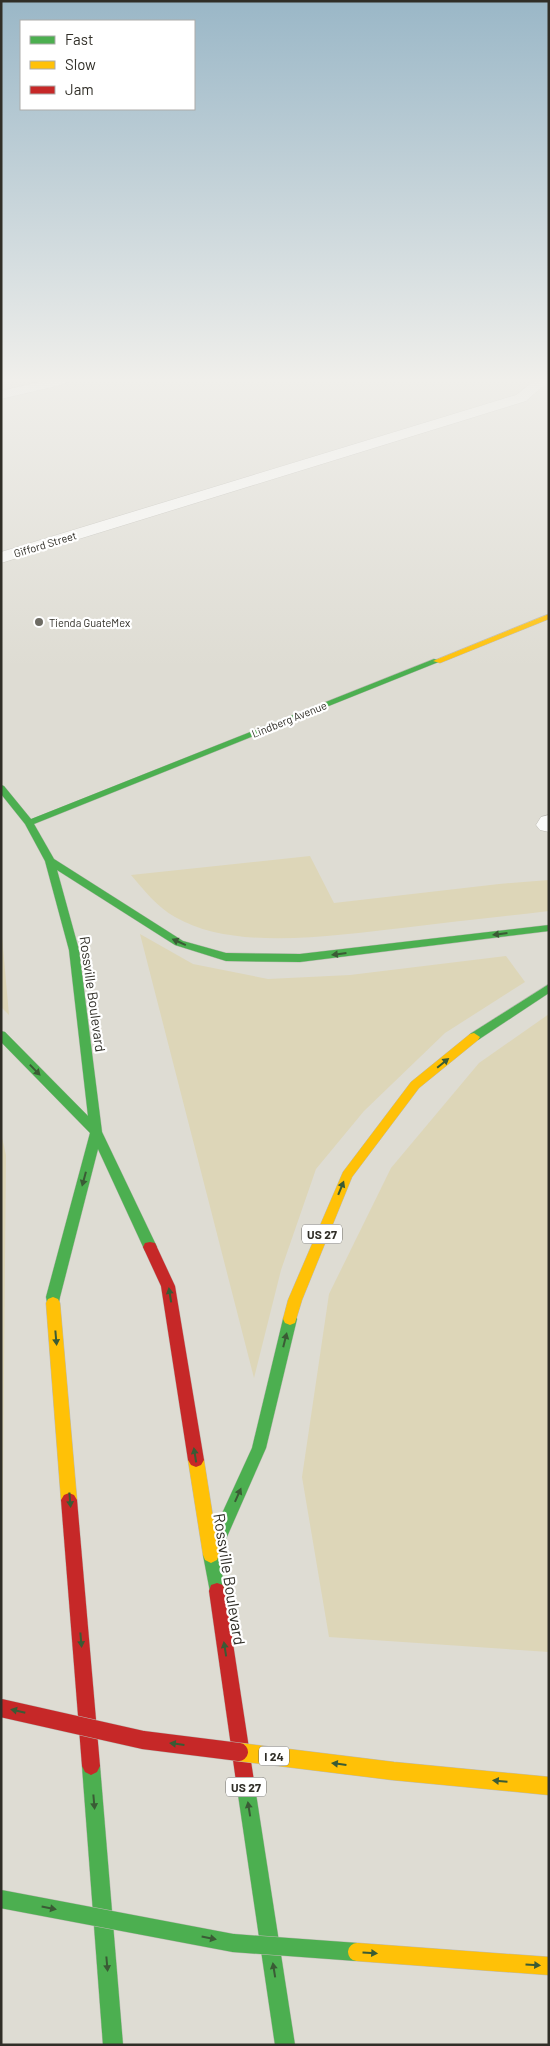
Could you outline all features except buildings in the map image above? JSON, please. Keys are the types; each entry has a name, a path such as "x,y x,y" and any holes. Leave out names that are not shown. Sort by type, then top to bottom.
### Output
{"main road":[{"name":"Lindberg Avenue","path":"29,822 549,616"},
{"name":"Rossville Boulevard","path":"1,788 29,822 50,861 74,950 96,1132 168,1286 285,2045"},
{"path":"50,861 179,943 226,957 300,958 549,928"},
{"name":"US 27","path":"210,1555 259,1448 295,1300 347,1175 415,1086 481,1032 549,988"},
{"path":"1,1035 96,1132"},
{"name":"Rossville Boulevard","path":"96,1132 53,1297 113,2045"},
{"name":"I 24","path":"1,1708 143,1740 393,1771 549,1786"},
{"path":"1,1899 233,1943 549,1966"}],"street":[{"name":"Gifford Street","path":"1,558 266,476"}],"shaded area":[{"path":"310,856 334,903 549,880 549,911 317,937 256,938 199,928 175,917 157,903 131,875"},
{"path":"1,925 9,1015 1,1007"},
{"path":"140,934 193,964 268,979 350,975 506,956 525,982 445,1033 364,1111 316,1169 281,1270 254,1378"},
{"path":"549,1014 549,1652 329,1637 302,1477 329,1294 391,1168 479,1063"},
{"path":"1,1133 6,1155 2,1586 1,1585"}],"traffic: fast":[{"path":"29,823 437,661"},
{"path":"1,788 29,823 50,861 74,950 96,1132 150,1247"},
{"path":"50,861 179,943 226,957 300,958 549,928"},
{"path":"474,1037 549,988"},
{"path":"1,1035 96,1132 53,1303"},
{"path":"217,1591 211,1555 259,1448 290,1319"},
{"path":"91,1766 113,2045"},
{"path":"245,1781 285,2045"},
{"path":"1,1899 233,1943 357,1952"}],"traffic: slow":[{"path":"437,661 549,616"},
{"path":"290,1319 295,1300 347,1175 415,1085 474,1037"},
{"path":"53,1303 69,1500"},
{"path":"196,1460 211,1555"},
{"path":"239,1752 393,1771 549,1786"},
{"path":"357,1952 549,1966"}],"traffic: jam":[{"path":"150,1247 168,1286 196,1460"},
{"path":"69,1500 91,1766"},
{"path":"217,1591 245,1781"},
{"path":"1,1708 143,1740 239,1752"}],"place":[{"name":"Tienda GuateMex","path":"39,622"}]}
